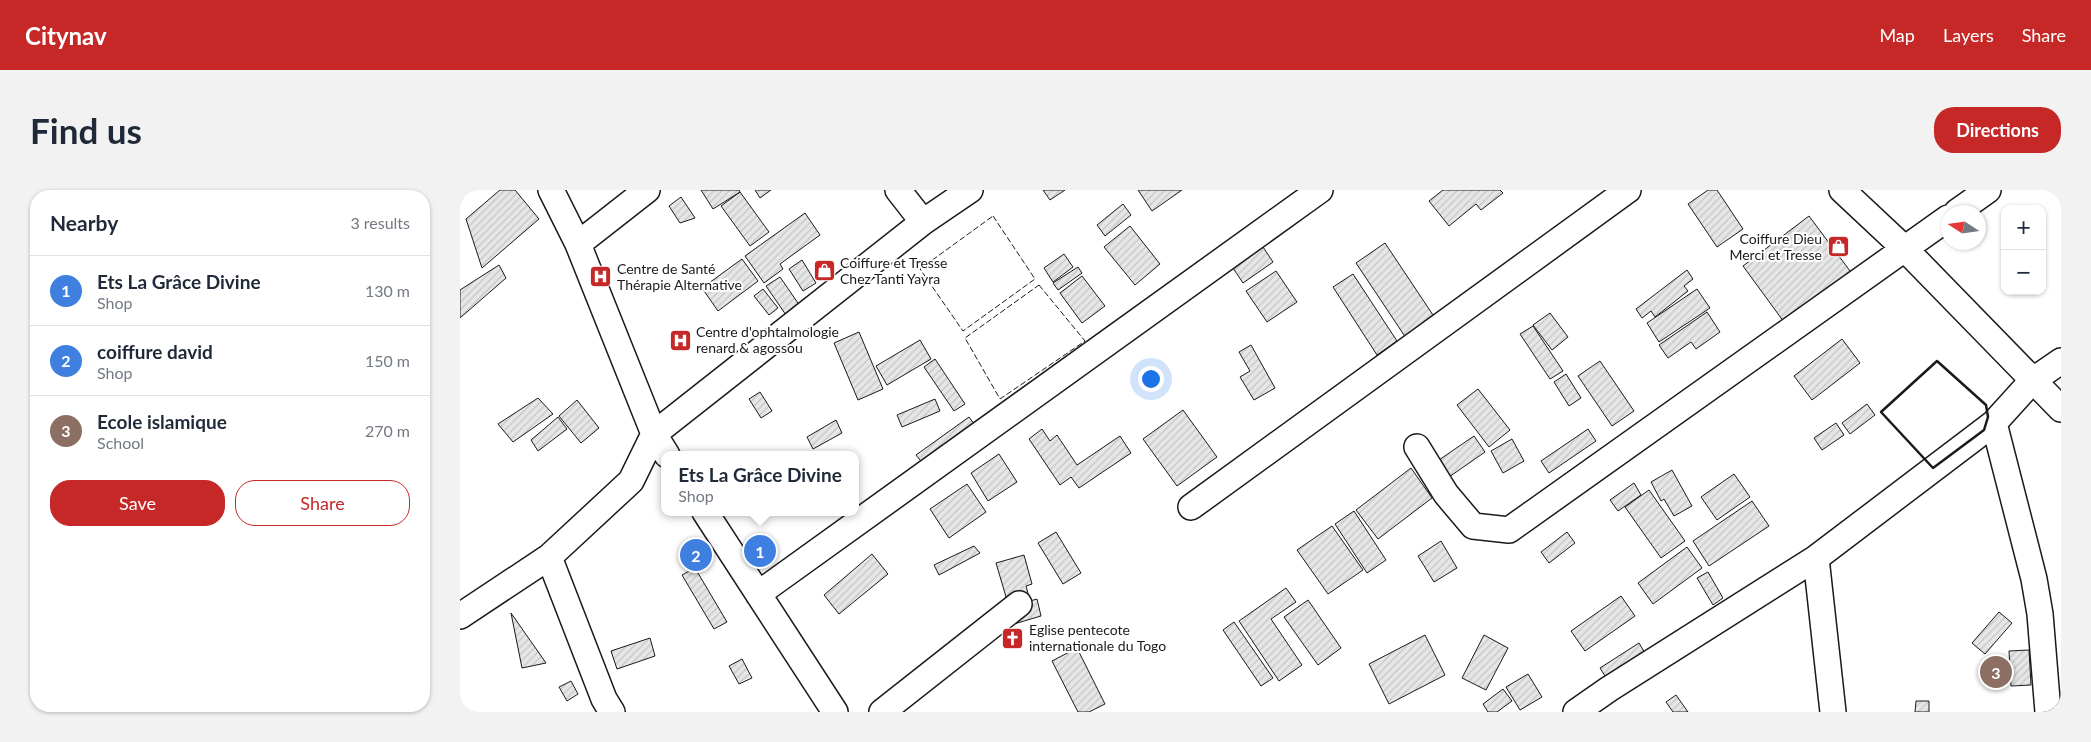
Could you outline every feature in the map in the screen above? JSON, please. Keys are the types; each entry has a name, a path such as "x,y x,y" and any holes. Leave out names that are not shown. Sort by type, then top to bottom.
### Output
{"street":[{"path":"551,190 578,244 654,434 665,451"},
{"path":"578,244 647,190"},
{"path":"898,190 923,222"},
{"path":"460,616 549,557 631,481 654,434 923,222 970,190"},
{"path":"758,594 1320,190"},
{"path":"1191,507 1628,190"},
{"path":"1842,190 1905,249 2061,409"},
{"path":"1967,205 1988,190"},
{"path":"1417,447 1446,494 1473,526 1509,530 1941,223"},
{"path":"1576,712 1609,688 1816,558 1994,423 2032,381 2061,361"},
{"path":"1994,423 2034,579 2040,614 2048,712"},
{"path":"708,516 835,712"},
{"path":"549,557 604,699 612,712"},
{"path":"1816,558 1833,712"},
{"path":"882,712 1019,604"}],"building":[{"path":"500,190 515,190 539,219 482,268 466,219"},
{"path":"701,190 739,190 740,192 713,209"},
{"path":"755,190 771,190 760,198"},
{"path":"1043,190 1065,190 1050,200"},
{"path":"1138,190 1182,190 1152,211"},
{"path":"1443,190 1500,190 1503,193 1481,210 1476,204 1449,226 1429,201"},
{"path":"1708,190 1717,190 1743,229 1717,247 1688,204"},
{"path":"740,192 769,232 750,246 721,206"},
{"path":"681,197 695,218 680,223 669,206"},
{"path":"1123,204 1131,215 1105,236 1097,225"},
{"path":"805,213 820,235 780,264 783,269 764,283 745,256"},
{"path":"1809,216 1859,283 1792,333 1743,266"},
{"path":"1130,226 1160,264 1135,285 1104,247"},
{"path":"1385,243 1435,318 1406,338 1356,263"},
{"path":"1261,244 1273,262 1243,283 1231,265"},
{"path":"1064,254 1073,267 1053,282 1044,268"},
{"path":"742,259 758,281 718,311 702,288"},
{"path":"802,260 816,283 803,291 789,269"},
{"path":"499,265 506,278 460,318 460,290"},
{"path":"1078,267 1082,273 1058,290 1053,283"},
{"path":"1687,270 1693,279 1684,286 1688,291 1655,317 1651,311 1642,318 1636,309"},
{"path":"1276,271 1297,302 1267,322 1246,291"},
{"path":"1353,274 1397,341 1377,355 1333,287"},
{"path":"1082,276 1105,306 1082,323 1060,293"},
{"path":"780,277 800,306 786,315 766,286"},
{"path":"763,289 778,308 769,315 754,296"},
{"path":"1697,289 1710,308 1659,342 1647,323"},
{"path":"1707,312 1720,332 1696,349 1691,342 1668,358 1659,345"},
{"path":"1550,313 1568,337 1552,350 1533,325"},
{"path":"1533,326 1563,371 1550,379 1520,334"},
{"path":"859,332 883,389 858,400 834,343"},
{"path":"1842,339 1860,363 1812,400 1794,376"},
{"path":"920,340 931,359 887,385 876,366"},
{"path":"1251,345 1275,388 1254,400 1240,377 1250,371 1239,352"},
{"path":"935,359 965,404 954,411 924,367"},
{"path":"1600,361 1634,411 1612,426 1578,376"},
{"path":"1566,374 1581,398 1569,406 1554,382"},
{"path":"1478,389 1510,430 1489,447 1457,405"},
{"path":"760,392 772,411 761,418 749,399"},
{"path":"538,398 553,414 513,442 498,424"},
{"path":"935,399 940,411 902,427 897,415"},
{"path":"577,400 599,428 581,443 559,416"},
{"path":"1867,404 1875,415 1850,434 1842,423"},
{"path":"1183,410 1217,457 1177,486 1143,439"},
{"path":"558,417 567,429 538,451 531,440"},
{"path":"969,417 980,432 928,470 916,455"},
{"path":"836,420 842,433 813,449 807,437"},
{"path":"1836,423 1844,435 1822,450 1814,438"},
{"path":"1042,429 1050,441 1057,435 1077,465 1120,436 1131,453 1079,488 1071,477 1060,485 1029,439"},
{"path":"1588,429 1596,441 1549,473 1541,461"},
{"path":"1474,436 1485,452 1449,477 1439,460"},
{"path":"1512,439 1524,461 1503,473 1491,451"},
{"path":"999,454 1017,482 988,501 971,473"},
{"path":"1411,468 1432,498 1378,539 1356,510"},
{"path":"1672,470 1692,506 1674,516 1664,499 1661,501 1651,482"},
{"path":"1734,474 1750,497 1717,520 1701,497"},
{"path":"1634,483 1641,495 1618,511 1610,500"},
{"path":"967,484 986,512 949,538 930,509"},
{"path":"1649,490 1685,541 1661,558 1625,507"},
{"path":"1752,501 1769,526 1709,566 1693,541"},
{"path":"1354,511 1386,560 1367,573 1335,524"},
{"path":"1332,526 1363,570 1328,594 1297,550"},
{"path":"1056,532 1081,573 1063,584 1038,543"},
{"path":"1567,532 1575,543 1549,563 1541,552"},
{"path":"1441,541 1457,568 1434,582 1418,556"},
{"path":"974,546 980,553 939,575 934,565"},
{"path":"1687,547 1702,568 1653,604 1638,583"},
{"path":"872,554 888,574 839,614 824,595"},
{"path":"1024,555 1032,584 1026,586 1030,601 1037,599 1041,616 1014,624 996,563"},
{"path":"695,568 727,622 714,629 682,575"},
{"path":"1708,572 1723,598 1713,605 1697,578"},
{"path":"1286,588 1296,602 1271,619 1302,665 1279,681 1239,621"},
{"path":"1621,596 1635,616 1585,651 1571,631"},
{"path":"1308,600 1341,648 1318,665 1284,617"},
{"path":"1999,612 2012,623 1985,654 1972,643"},
{"path":"511,613 546,663 522,668"},
{"path":"1234,622 1273,678 1261,686 1223,630"},
{"path":"1425,635 1445,675 1389,704 1369,664"},
{"path":"1484,635 1508,648 1486,690 1462,678"},
{"path":"650,638 655,656 617,669 611,651"},
{"path":"1639,643 1652,665 1614,690 1600,668"},
{"path":"1077,648 1105,704 1089,712 1078,712 1052,661"},
{"path":"2029,650 2031,685 2011,686 2009,651"},
{"path":"742,659 752,678 739,684 729,666"},
{"path":"1528,674 1542,697 1520,710 1506,687"},
{"path":"571,681 578,694 567,701 559,687"},
{"path":"1503,689 1512,701 1497,712 1488,712 1483,704"},
{"path":"1676,695 1688,712 1673,712 1666,702"},
{"path":"1916,701 1929,701 1929,712 1915,712"}],"fence":[{"path":"993,216 1035,279 963,331 920,269 993,216"},
{"path":"1039,285 1085,341 1000,399 965,338 1039,285"}],"wall":[{"path":"1937,361 1986,405 1988,417 1984,430 1933,468 1881,412 1937,361"}],"place":[{"name":"Coiffure Dieu Merci et Tresse","path":"1838,247"},
{"name":"Coiffure et Tresse Chez Tanti Yayra","path":"824,271"},
{"name":"Centre de Santé Thérapie Alternative","path":"601,277"},
{"name":"Centre d'ophtalmologie renard & agossou","path":"680,340"},
{"name":"Ets La Grâce Divine","path":"760,551"},
{"name":"coiffure david","path":"696,555"},
{"name":"Eglise pentecote internationale du Togo","path":"1013,638"},
{"name":"Ecole islamique","path":"1996,672"}]}
